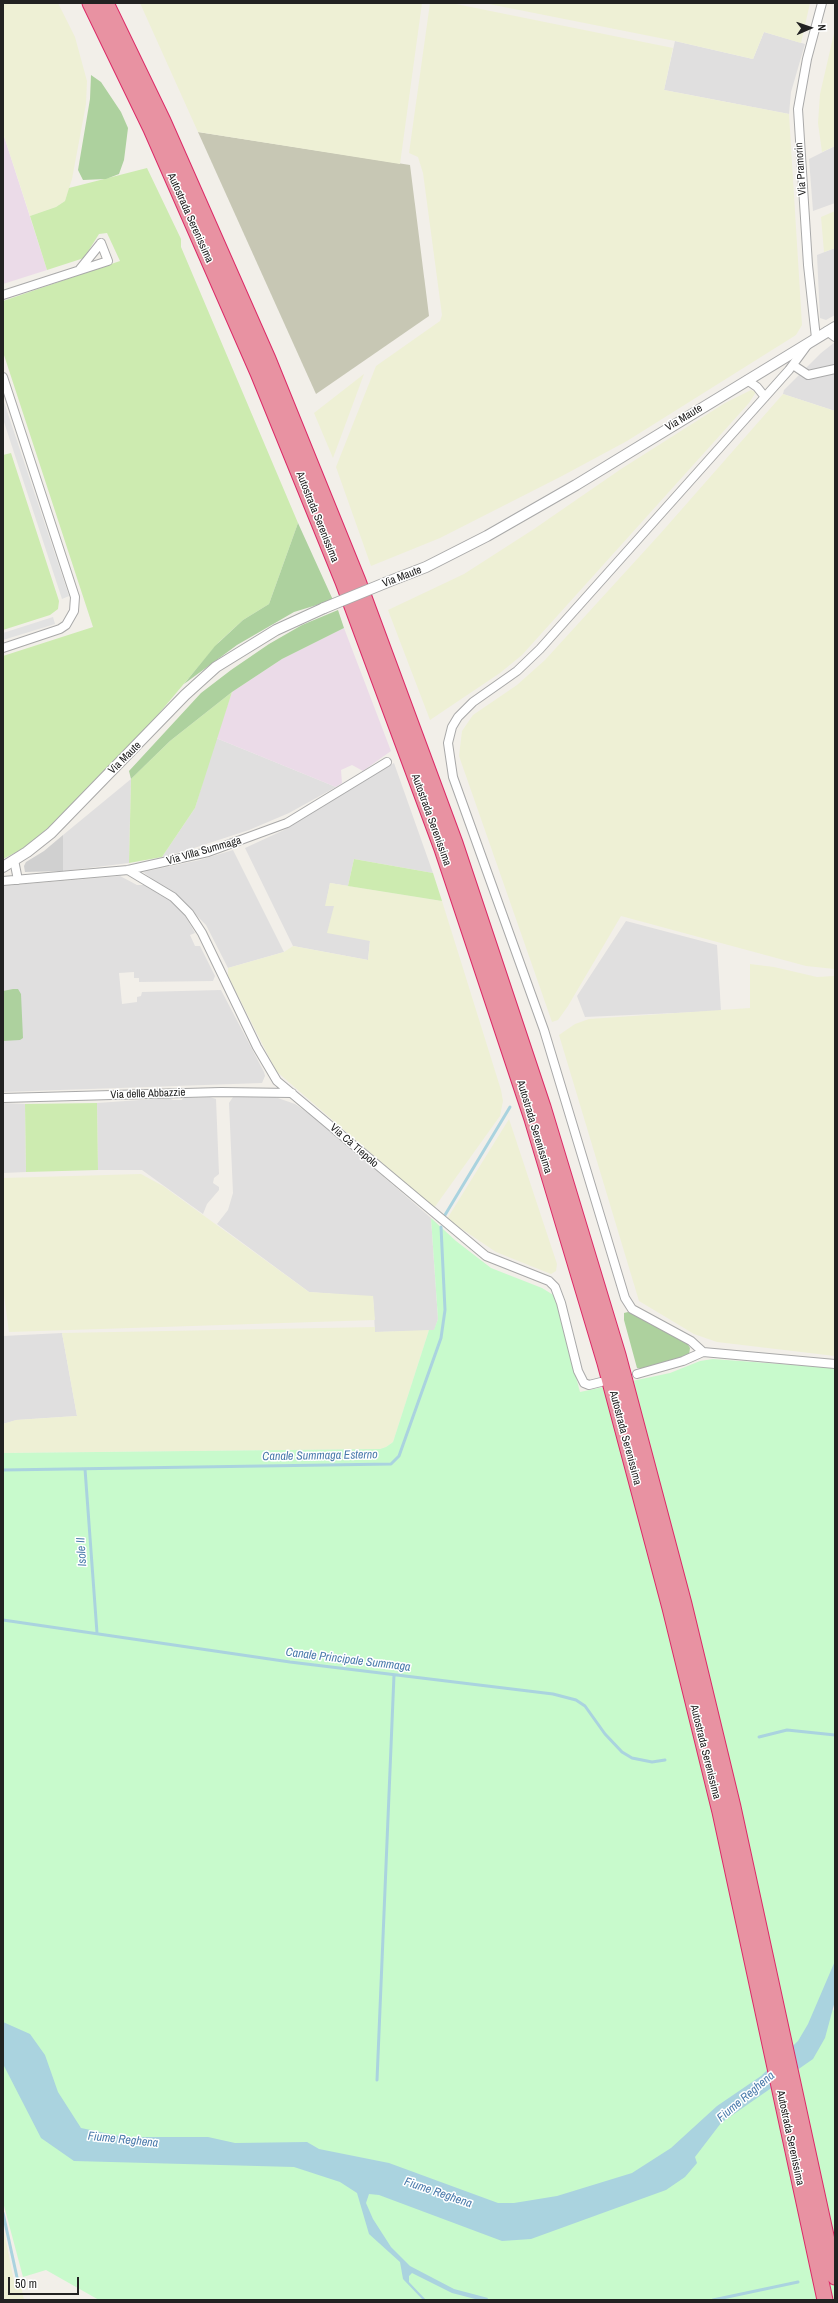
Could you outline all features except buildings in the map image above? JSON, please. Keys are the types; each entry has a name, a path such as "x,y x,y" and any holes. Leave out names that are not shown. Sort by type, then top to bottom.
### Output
{"highway":[{"name":"Autostrada Serenissima","path":"90,3 151,129 258,373 343,582 447,864 532,1118 605,1363 670,1608 771,2014"},
{"name":"Autostrada Serenissima","path":"106,3 163,121 268,359 358,581 455,843 543,1107 618,1355 684,1604 731,1800 771,2014 793,2117 825,2300"},
{"name":"Autostrada Serenissima","path":"793,2117 835,2277"}],"street":[{"name":"Via Pramorin","path":"813,339 798,109 807,58 822,3"},
{"path":"3,295 80,269"},
{"name":"Via Maute","path":"3,867 27,852 62,823 185,695 216,667 276,630 324,608 426,567 487,536 813,339 832,332"},
{"path":"703,1352 691,1341 632,1309 625,1298 544,1030 453,777 448,742 452,727 458,716 473,702 517,671 540,649 766,396 813,339"},
{"path":"793,365 808,375 835,369"},
{"path":"3,377 75,597 74,611 66,624 60,629 3,648"},
{"path":"747,380 766,396"},
{"name":"Via Villa Summaga","path":"3,881 128,870 208,852 287,823 387,762"},
{"path":"14,860 18,880"},
{"name":"Via Cà Tiepolo","path":"128,870 173,897 189,913 202,933 269,1069 277,1081 293,1093 386,1174 486,1256 549,1281 555,1287 561,1303 578,1371 584,1383 590,1385 601,1382"},
{"name":"Via delle Abbazzie","path":"3,1098 221,1092 293,1093"},
{"path":"637,1374 683,1361 703,1352 835,1364"}],"shaded area":[{"path":"3,3 58,3 75,37 87,81 86,104 72,179 65,201 56,207 30,216 3,133"},
{"path":"140,3 422,3 400,164 198,132"},
{"path":"430,3 451,3 673,48 664,90 789,114 802,325 796,335 627,441 440,538 371,566 336,467 376,366 440,321 442,315 423,173 418,157 409,153"},
{"path":"484,3 810,3 801,43 764,32 753,59 675,41"},
{"path":"835,29 835,146 822,152 818,123 820,94"},
{"path":"764,32 805,44 791,92 789,114 664,90 675,41 753,59"},
{"path":"198,132 410,165 429,316 316,394"},
{"path":"3,133 47,270 3,284"},
{"path":"835,146 835,203 813,211 809,159"},
{"path":"835,211 835,248 824,252 821,217"},
{"path":"835,248 835,315 826,320 820,318 817,255"},
{"path":"835,342 835,411 783,394 784,390 821,353"},
{"path":"364,374 333,458 314,413"},
{"path":"751,390 756,392 749,403 522,655 500,673 430,720 388,610 464,574 534,529 621,469 725,403"},
{"path":"783,394 835,411 835,969 806,966 621,916 568,1006 558,1020 552,1022 459,756 462,731 473,715 517,685 545,660 660,534"},
{"path":"3,399 69,596 62,599 3,419"},
{"path":"53,617 55,624 3,640 3,633"},
{"path":"344,628 391,751 363,771 352,765 341,770 342,783 336,787 216,738 232,692 282,659"},
{"path":"216,738 336,787 289,813 249,830 162,857 195,808"},
{"path":"394,763 433,873 354,859 348,886 330,883 326,905 334,906 370,941 368,960 293,946 245,848 284,830"},
{"path":"131,779 129,863 63,871 63,835"},
{"path":"63,835 63,871 25,872 24,866 26,862 44,851"},
{"path":"233,850 284,952 228,968 206,925 184,903 143,872 200,860"},
{"path":"120,876 137,885 145,885 165,895 183,912 195,933 190,935 195,946 200,946 215,976 213,981 139,982 139,978 134,978 134,972 119,973 122,1004 137,1002 137,997 141,996 142,992 221,990 264,1072 265,1076 262,1083 3,1092 3,886"},
{"path":"330,883 442,901 501,1090 503,1101 500,1116 434,1208 276,1071 228,976 228,968 284,952 293,946 368,960 370,941 327,933 334,906 325,906"},
{"path":"626,921 717,945 721,1011 585,1017 577,996"},
{"path":"750,964 774,967 817,977 835,976 835,1356 717,1342 694,1334 639,1301 559,1035 575,1024 589,1019 750,1008"},
{"path":"210,1097 216,1099 219,1174 214,1178 213,1183 219,1187 219,1190 207,1204 203,1214 142,1170 98,1170 97,1103 169,1098 173,1100 182,1100 183,1098"},
{"path":"233,1097 275,1097 295,1104 317,1119 431,1218 438,1319 434,1331 375,1332 373,1297 309,1292 217,1224 228,1210 233,1193 229,1103"},
{"path":"3,1103 25,1104 26,1172 3,1173"},
{"path":"509,1119 557,1264 556,1271 551,1274 496,1252 447,1219"},
{"path":"141,1174 163,1186 309,1292 373,1296 375,1320 9,1332 3,1288 3,1178"},
{"path":"375,1327 375,1332 429,1330 393,1442 386,1447 380,1449 3,1453 3,1424 16,1420 77,1416 62,1333"},
{"path":"62,1333 77,1416 17,1420 3,1424 3,1336"},
{"path":"3,2226 15,2286 21,2285 24,2300 3,2300"}],"green space":[{"path":"91,75 101,82 121,112 128,128 124,160 119,174 106,179 83,180 78,170 90,99"},
{"path":"147,168 181,239 181,247 298,523 269,604 243,620 219,642 156,717 61,817 24,848 3,859 3,656 93,627 3,352 3,301 120,261 107,233 99,234 84,258 47,270 30,216 56,207 65,201 69,188"},
{"path":"11,453 59,601 58,609 50,615 3,630 3,455"},
{"path":"298,523 333,600 294,612 237,645 184,684 215,646 243,620 269,604"},
{"path":"338,610 344,628 282,659 232,692 170,741 131,779 129,771 201,693 269,644 302,625"},
{"path":"232,692 195,808 162,857 129,863 131,779 170,741"},
{"path":"354,859 433,873 442,901 348,886"},
{"path":"18,989 21,994 23,1038 20,1040 3,1041 3,991"},
{"path":"97,1103 98,1170 26,1172 25,1104"},
{"path":"431,1218 456,1241 491,1268 542,1288 555,1296 580,1392 670,1373 700,1361 713,1359 835,1368 835,1969 821,1997 835,2012 835,2300 99,2300 46,2270 23,2277 3,2202 3,1453 380,1449 386,1447 393,1442 429,1330 434,1330 438,1319"},
{"path":"628,1312 687,1343 690,1348 689,1355 643,1369 637,1368 624,1320 624,1313"}],"water":[{"name":"Fiume Reghena","path":"835,1961 835,2001 825,2038 813,2059 721,2123 695,2157 697,2163 685,2177 666,2190 531,2239 502,2241 379,2195 369,2194 366,2203 373,2219 391,2247 410,2266 454,2289 488,2298 487,2300 479,2300 452,2293 412,2273 409,2276 409,2282 426,2300 423,2300 403,2279 400,2262 369,2234 357,2193 340,2182 294,2167 74,2161 41,2138 3,2064 3,2022 30,2034 45,2055 58,2092 81,2128 124,2137 208,2137 235,2143 307,2142 319,2149 389,2163 498,2203 514,2203 557,2196 632,2173 671,2148 717,2106 761,2076 798,2041 808,2024"}],"waterway":[{"name":"Canale Summaga Esterno","path":"445,1215 510,1107"},
{"name":"Canale Summaga Esterno","path":"3,1470 391,1464 399,1456 441,1338 445,1310 441,1227"},
{"name":"Isole II","path":"85,1469 97,1633"},
{"name":"Canale Principale Summaga","path":"3,1620 290,1662 553,1694 576,1700 585,1706 605,1734 622,1752 632,1758 652,1762 665,1760"},
{"path":"377,2080 394,1675"},
{"name":"Canale Principale Summaga","path":"759,1737 787,1730 835,1735"},
{"path":"3,2213 18,2282"},
{"path":"713,2300 798,2282"}]}
